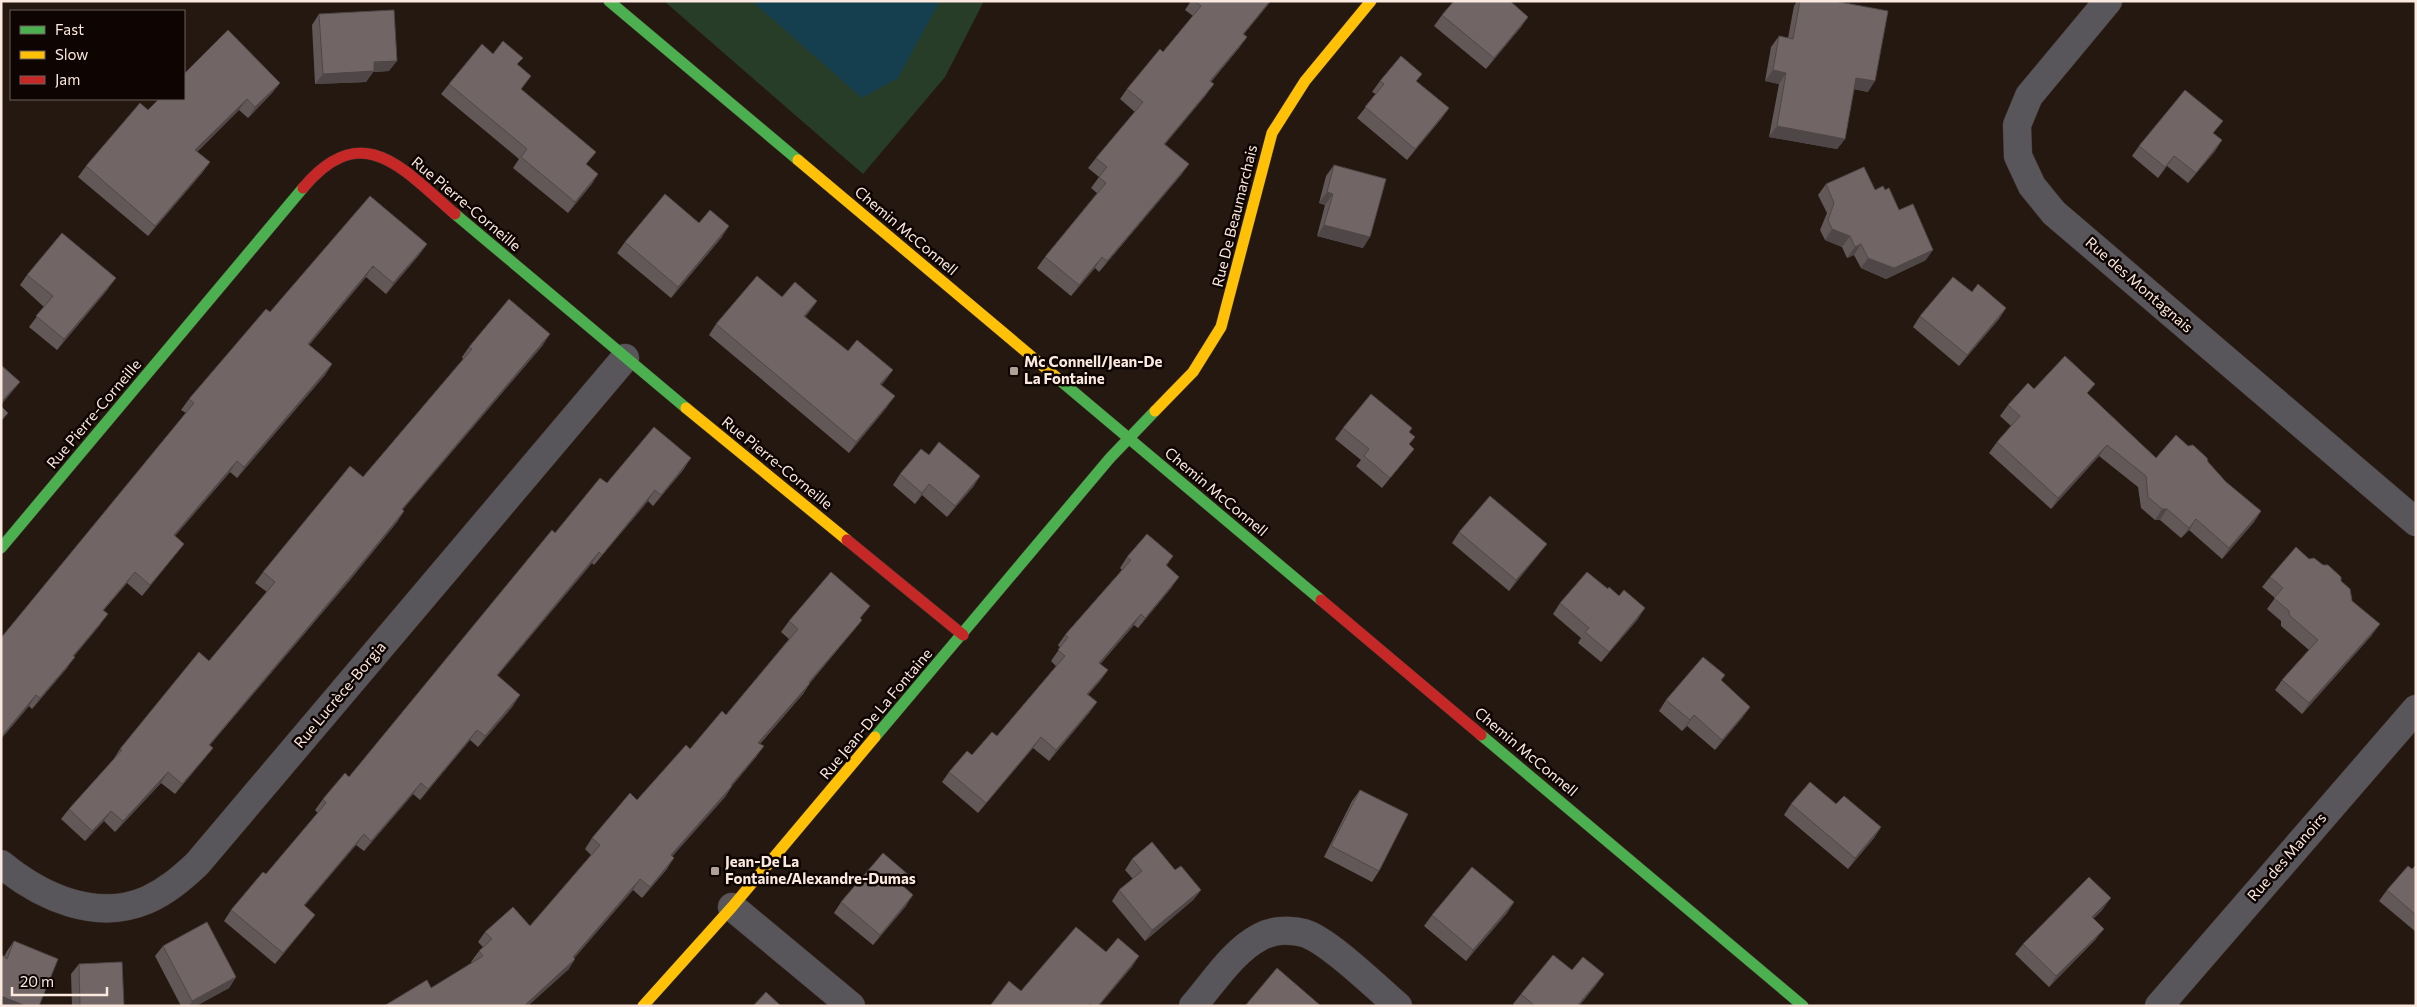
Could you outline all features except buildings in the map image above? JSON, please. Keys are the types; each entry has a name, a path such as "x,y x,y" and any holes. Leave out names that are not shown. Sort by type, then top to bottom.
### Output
{"street":[{"name":"Chemin McConnell","path":"609,1 1803,1006"},
{"name":"Rue De Beaumarchais","path":"1130,438 1193,372 1210,348 1224,319 1272,133 1286,106 1313,70 1371,1"},
{"name":"Rue des Montagnais","path":"2108,1 2029,96 2026,103 2017,125 2018,156 2032,186 2054,212 2416,522"},
{"name":"Rue Pierre-Corneille","path":"1,548 314,176 333,158 354,152 379,154 399,166 625,358 963,635"},
{"name":"Rue Lucrèce-Borgia","path":"1,864 19,880 44,894 71,904 111,908 146,900 174,884 198,864 625,358"},
{"name":"Rue Jean-De La Fontaine","path":"643,1006 732,907 963,635 1110,458 1130,438"},
{"name":"Rue des Manoirs","path":"2158,1006 2416,709"},
{"path":"732,907 851,1006"},
{"path":"1193,1006 1240,952 1260,937 1281,930 1305,933 1326,945 1398,1006"}],"green space":[{"path":"664,1 984,1 945,77 863,174"}],"water":[{"path":"752,1 940,1 898,78 862,98"}],"traffic: fast":[{"path":"609,1 798,160"},
{"path":"1,548 303,188"},
{"path":"455,214 686,408"},
{"path":"1056,377 1321,600"},
{"path":"875,737 1110,458 1155,411"},
{"path":"1481,735 1803,1006"}],"traffic: slow":[{"path":"1155,411 1193,372 1221,327 1272,133 1305,81 1371,1"},
{"path":"798,160 1056,377"},
{"path":"686,408 847,540"},
{"path":"643,1006 732,907 875,737"}],"traffic: jam":[{"path":"303,188 324,167 344,156 363,153 382,158 400,167 455,214"},
{"path":"847,540 963,635"},
{"path":"1321,600 1481,735"}],"place":[{"name":"Mc Connell/Jean-De La Fontaine","path":"1014,371"},
{"name":"Jean-De La Fontaine/Alexandre-Dumas","path":"715,871"}]}
